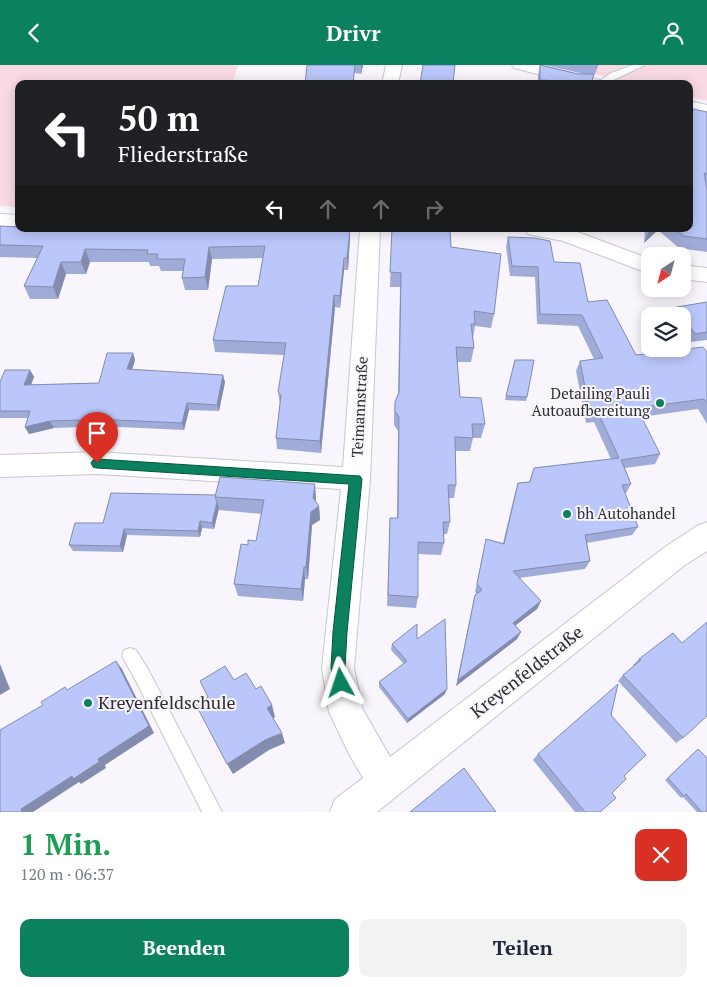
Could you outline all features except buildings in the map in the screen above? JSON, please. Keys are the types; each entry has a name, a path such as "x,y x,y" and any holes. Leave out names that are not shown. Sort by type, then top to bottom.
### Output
{"street":[{"path":"391,80 394,65"},
{"path":"520,65 582,80"},
{"path":"693,107 707,110"},
{"path":"0,220 15,221"},
{"name":"Teimannstraße","path":"370,232 356,479 338,668 346,712 361,742 386,782"},
{"path":"549,232 568,236 641,264"},
{"path":"691,274 707,275"},
{"path":"0,466 97,463 356,479"},
{"name":"Kreyenfeldstraße","path":"348,812 667,562 707,535"}],"lane":[{"path":"605,80 640,65"},
{"path":"130,656 142,675 212,812"}],"shaded area":[{"path":"0,65 238,65 233,80 15,80 15,207 0,206"},
{"path":"557,65 707,65 707,101 693,97 693,80 619,80"}],"place":[{"name":"Detailing Pauli Autoaufbereitung","path":"660,403"},
{"name":"bh Autohandel","path":"567,514"},
{"name":"Kreyenfeldschule","path":"88,703"}],"route":[{"path":"97,463 356,479 340,632 338,668 341,683"}]}
